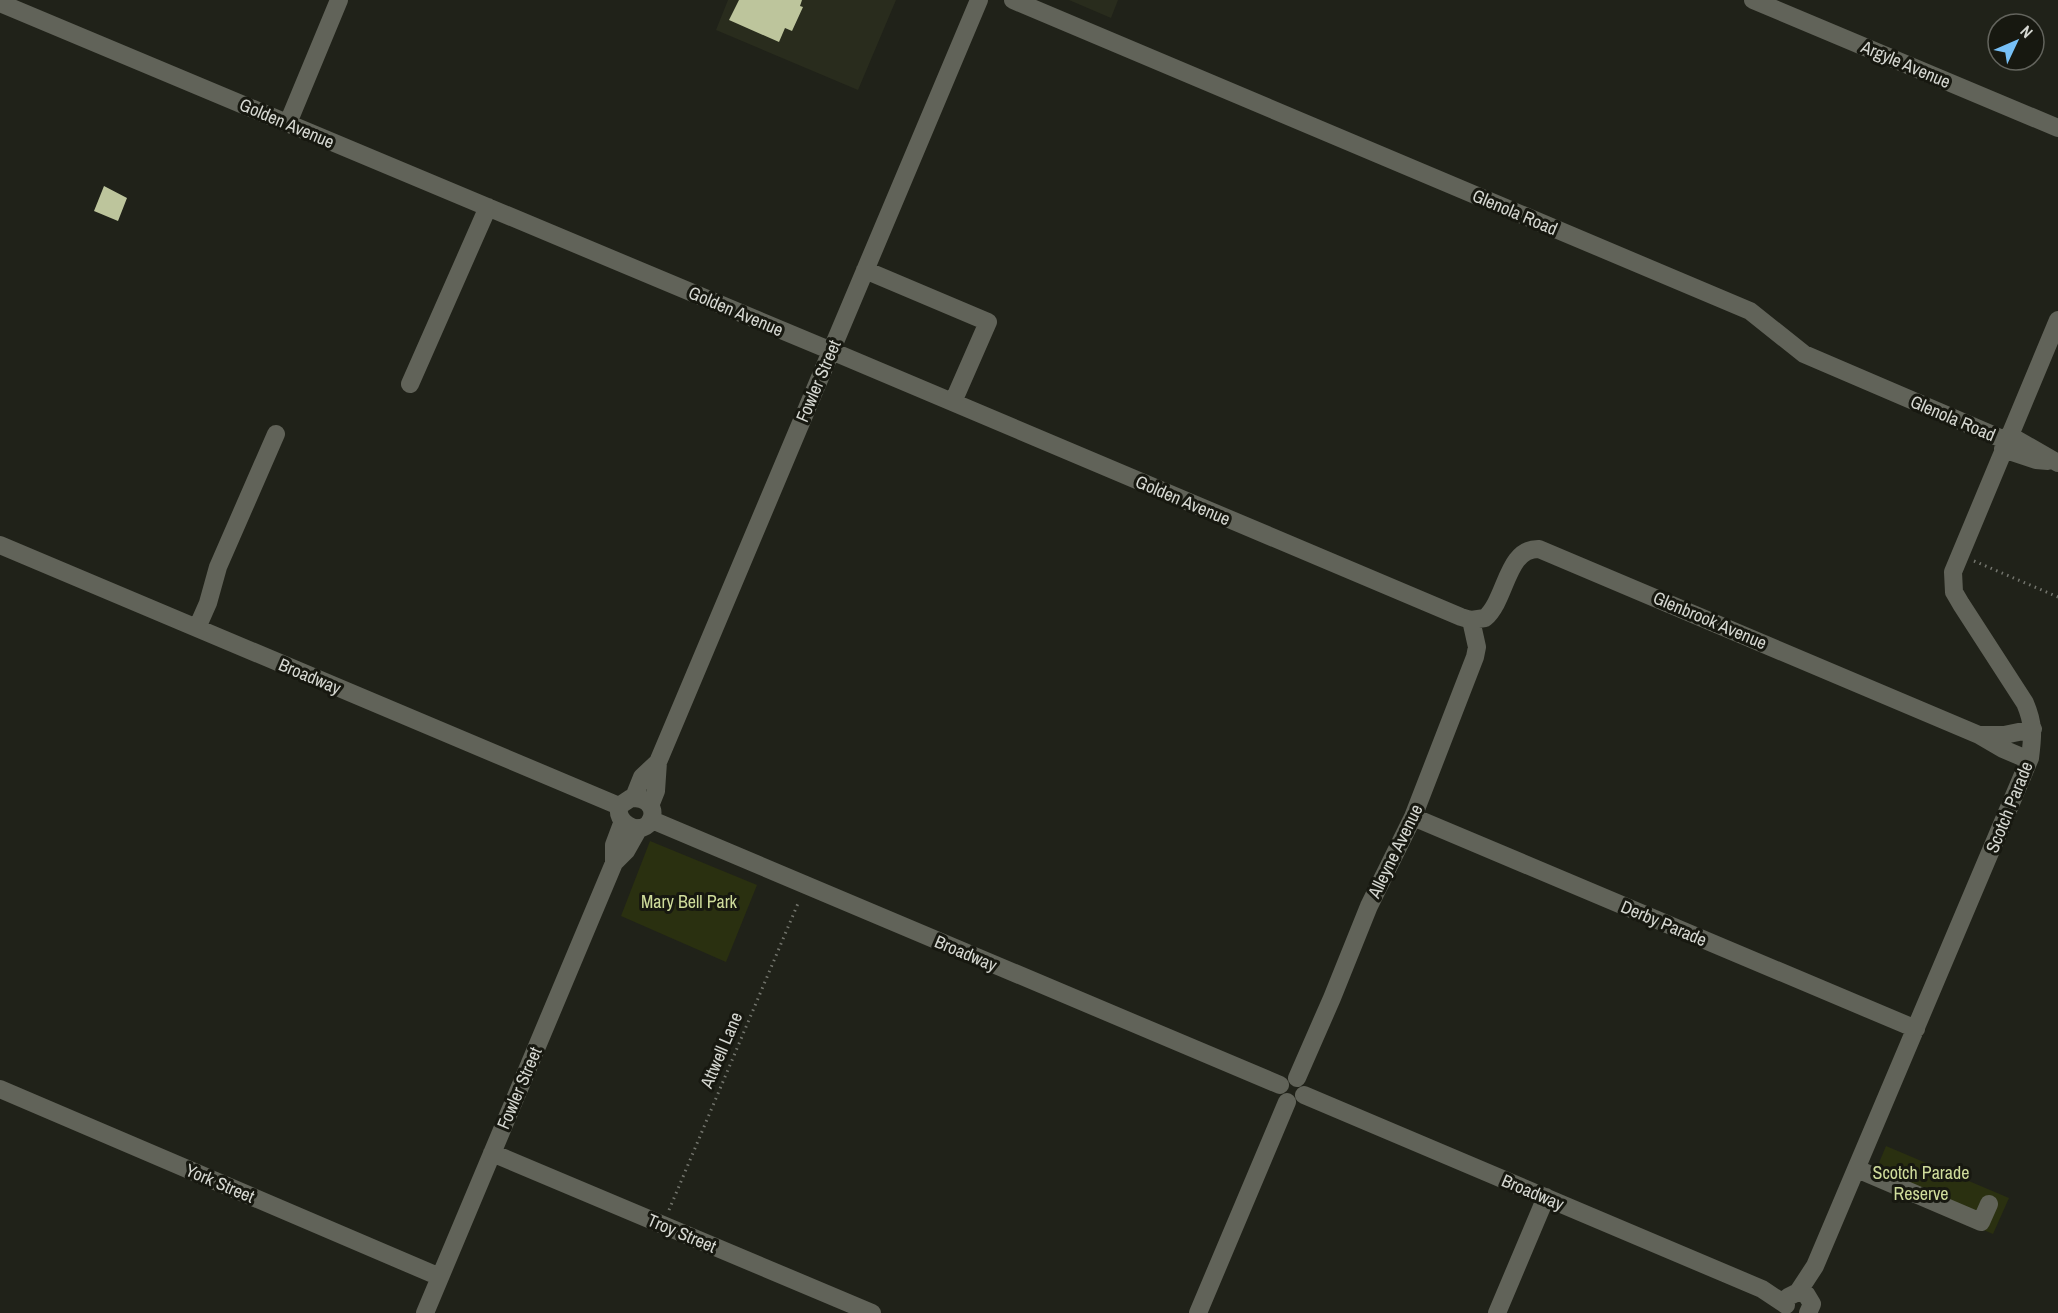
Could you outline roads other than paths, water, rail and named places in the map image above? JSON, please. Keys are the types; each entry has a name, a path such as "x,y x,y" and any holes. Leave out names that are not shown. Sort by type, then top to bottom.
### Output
{"street":[{"path":"288,123 339,0"},
{"name":"Fowler Street","path":"425,1313 614,863 614,845 636,813 642,777 658,762 979,0"},
{"name":"Glenola Road","path":"1013,0 1750,311 1804,354 2055,462"},
{"name":"Argyle Avenue","path":"1753,0 2058,128"},
{"name":"Golden Avenue","path":"0,3 1471,620"},
{"path":"410,384 488,207"},
{"path":"865,270 988,322 953,402"},
{"name":"Scotch Parade","path":"1799,1306 2029,760 2032,720 2025,703 1954,592 1953,572 2058,320"},
{"path":"197,628 208,603 218,567 276,434"},
{"name":"Broadway","path":"0,545 1546,1197 1799,1306"},
{"name":"Glenbrook Avenue","path":"1471,620 1485,618 1495,607 1518,556 1527,550 1539,549 1979,735 2029,760"},
{"name":"Alleyne Avenue","path":"1198,1313 1369,906 1413,817 1475,657 1477,647 1471,620"},
{"name":"Glenbrook Avenue","path":"1979,735 2004,735 2033,729"},
{"name":"Derby Parade","path":"1413,817 1916,1029"},
{"name":"York Street","path":"0,1089 440,1277"},
{"name":"Troy Street","path":"492,1153 873,1313"},
{"path":"1857,1169 1981,1222 1989,1204"},
{"path":"1497,1313 1546,1197"}],"park label":[{"name":"Mary Bell Park","path":"689,901"},
{"name":"Scotch Parade Reserve","path":"1921,1182"}]}
